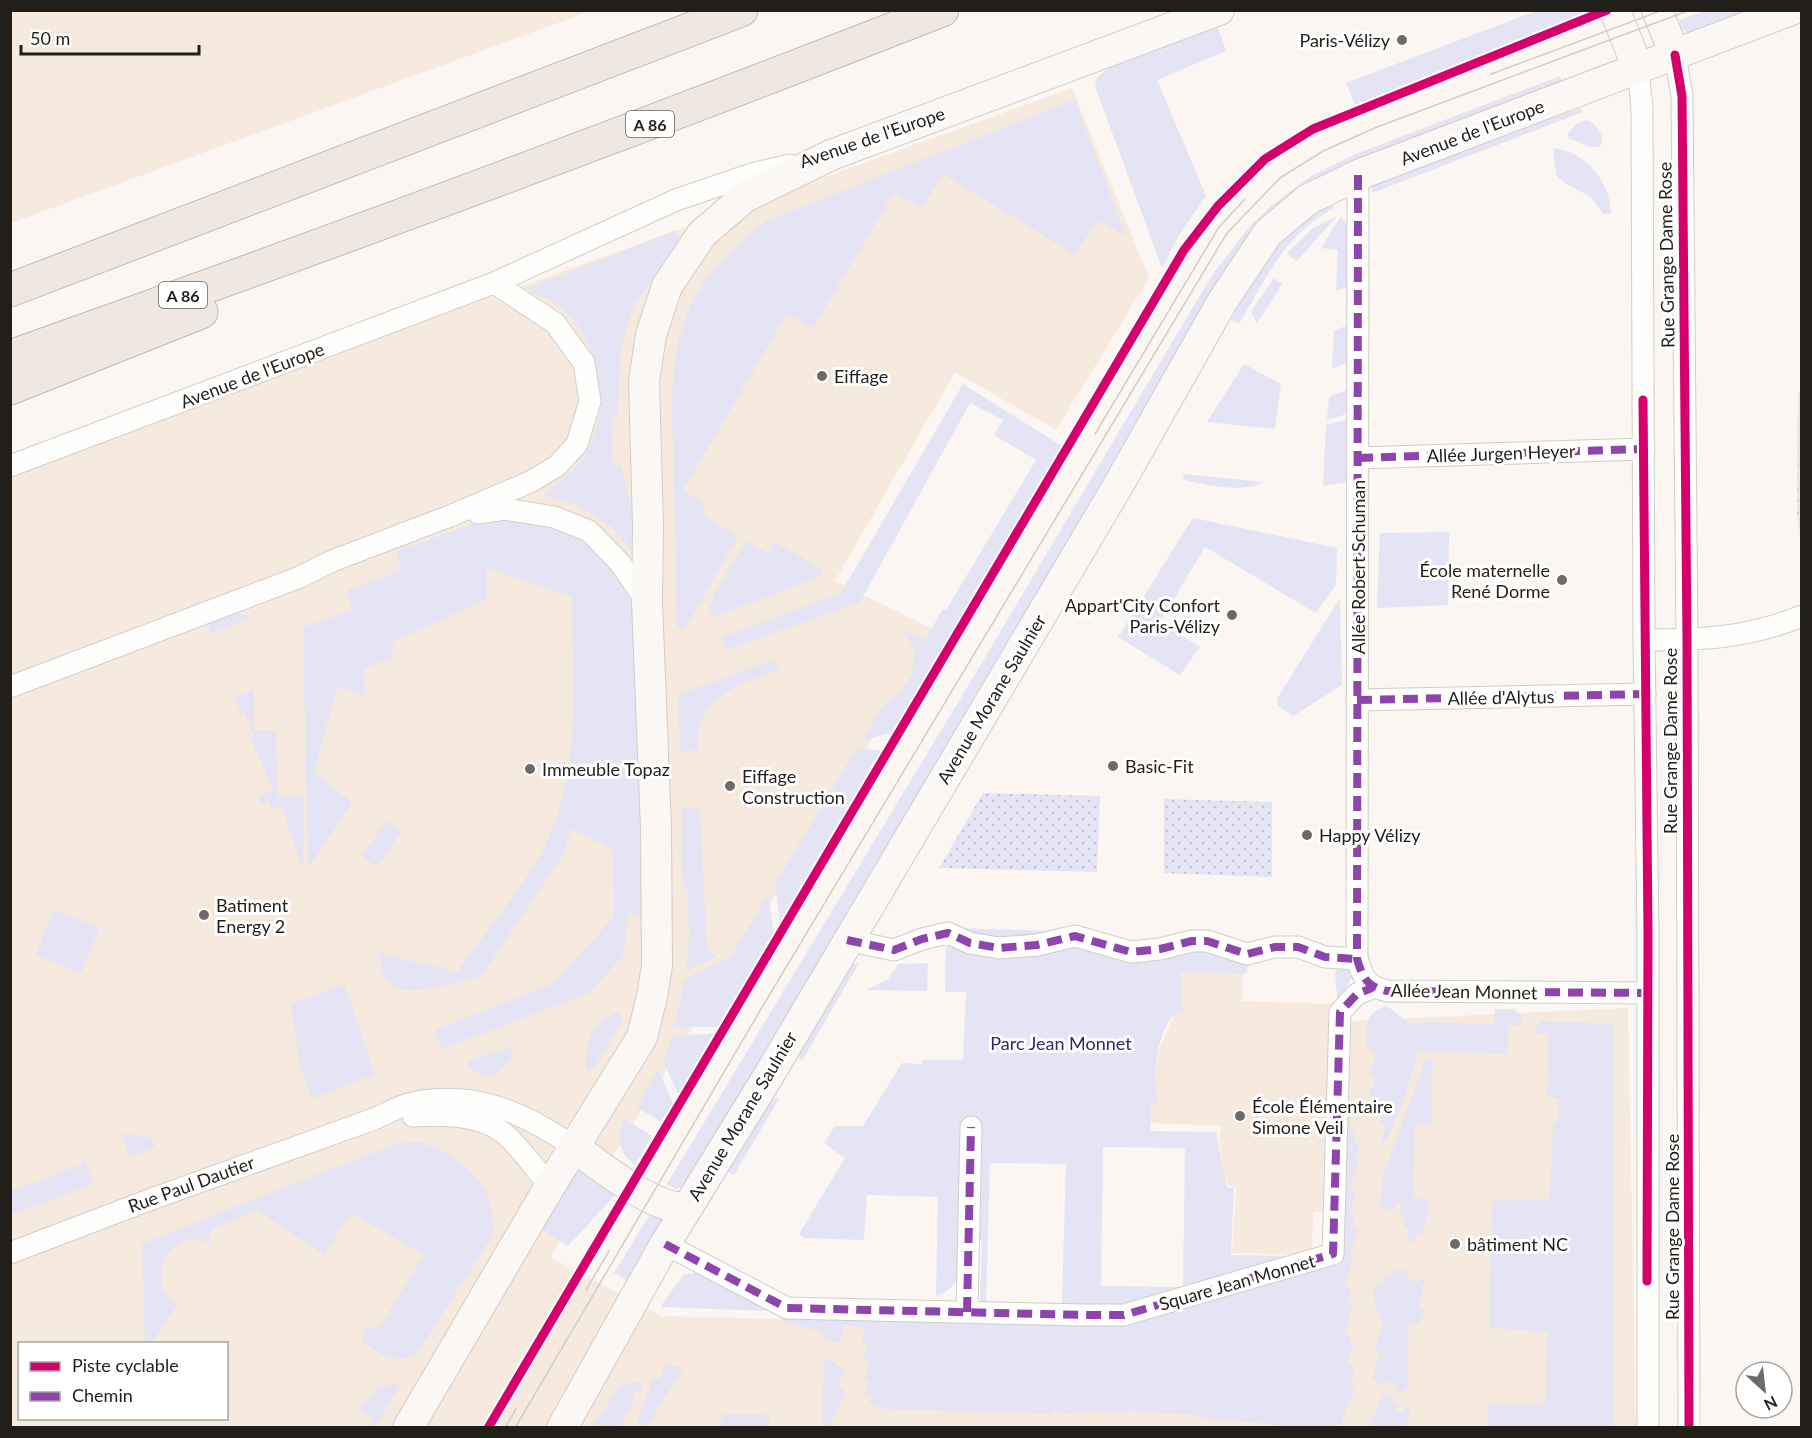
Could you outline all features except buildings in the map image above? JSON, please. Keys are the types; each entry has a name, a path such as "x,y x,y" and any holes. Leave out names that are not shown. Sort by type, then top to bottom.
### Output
{"highway":[{"path":"10,290 741,10"},
{"name":"A 86","path":"10,357 356,234 671,116 942,10"},
{"path":"10,388 227,301 356,234"}],"main road":[{"name":"Avenue de l'Europe","path":"831,154 1219,10"},
{"path":"1615,10 1638,69"},
{"path":"1657,10 1675,55"},
{"name":"Avenue de l'Europe","path":"1307,200 1358,176 1791,10"},
{"path":"408,1428 550,1186 642,1037 657,965 656,828 647,602 645,381 651,334 668,286 702,234 745,197 831,154"},
{"name":"Avenue Morane Saulnier","path":"562,1428 686,1208 1119,484 1222,302 1268,233 1307,200"},
{"name":"Avenue Morane Saulnier","path":"574,1147 650,1197 673,1208 686,1208"}],"street":[{"name":"Rue Grange Dame Rose","path":"1675,55 1682,96 1687,640 1689,1428"},
{"name":"Rue Grange Dame Rose","path":"1638,69 1642,108 1648,993 1648,1428"},
{"name":"Avenue de l'Europe","path":"10,466 494,282 676,200 752,174 831,154"},
{"name":"Allée Robert Schuman","path":"1357,958 1358,176"},
{"path":"10,687 300,578 332,561 450,516 530,482 557,466 577,444 590,401 584,363 555,322 494,282"},
{"name":"Allée Jurgen Heyer","path":"1358,458 1644,449"},
{"path":"450,516 505,509 554,517 589,531 620,563 647,602"},
{"path":"1644,640 1687,640 1768,630 1802,616"},
{"name":"Allée d'Alytus","path":"1358,700 1645,694"},
{"path":"848,940 894,950 922,939 948,933 970,943 999,948 1036,945 1075,936 1131,952 1160,950 1192,941 1207,941 1247,954 1275,947 1298,947 1325,957 1357,958"},
{"name":"Allée Jean Monnet","path":"1357,958 1366,983 1372,988 1407,992 1648,993"},
{"name":"Square Jean Monnet","path":"665,1244 787,1308 1124,1315 1333,1254 1340,1012 1358,994 1372,988"},
{"name":"Rue Paul Dautier","path":"10,1253 374,1119 410,1103 443,1099 472,1099 500,1106 528,1118 574,1147"},
{"name":"Rue Paul Dautier","path":"374,1119 442,1114 478,1121 506,1135 550,1186"},
{"path":"967,1312 971,1127"}],"shaded area":[{"path":"11,10 591,10 591,11 11,223"},
{"path":"1072,88 1149,278 1056,430 955,372 835,581 939,632 550,1257 661,1316 1126,1328 1332,1268 1348,1021 1628,1008 1636,1427 11,1428 11,470"},
{"name":"École Élémentaire Simone Veil","path":"1181,972 1243,974 1242,1001 1334,1004 1328,1212 1313,1212 1312,1255 1232,1253 1236,1187 1228,1186 1222,1162 1219,1136 1222,1126 1151,1123 1151,1105 1160,1104 1153,1085 1158,1052 1174,1015 1186,1007 1181,1007"}],"green space":[{"path":"1536,11 1594,11 1355,105 1346,83"},
{"path":"1705,11 1754,11 1689,33 1683,30 1679,20"},
{"path":"1217,24 1226,51 1157,80 1206,196 1179,235 1162,268 1095,86 1097,78 1108,68"},
{"path":"1560,76 1562,82 1300,199 689,1182 676,1189 667,1184 977,671 1212,275 1250,226 1271,206 1308,178 1353,155"},
{"path":"1075,100 1126,236 1097,220 1075,255 943,174 922,208 894,193 813,328 787,314 683,490 706,504 702,514 738,537 686,627 677,630 672,412 674,366 684,322 693,301 716,267 766,221"},
{"path":"1581,108 1583,112 1372,193 1372,183"},
{"path":"1587,120 1602,136 1598,147 1590,147 1570,139 1567,134 1579,122"},
{"path":"1553,148 1576,155 1594,170 1607,191 1611,214 1603,214 1591,197 1566,184 1556,175"},
{"path":"1330,201 1334,208 1302,231 1278,258 1239,324 1231,319 1281,238"},
{"path":"1337,216 1297,261 1286,254 1313,228"},
{"path":"1341,216 1354,236 1351,285 1336,291 1338,250 1321,248"},
{"path":"677,230 678,246 634,305 620,354 618,415 611,417 613,466 621,465 632,509 636,557 612,527 577,505 543,495 584,457 593,439 600,398 598,377 585,337 574,320 559,306 531,292 529,288"},
{"path":"1274,278 1282,284 1257,324 1251,311"},
{"path":"1350,324 1351,361 1332,369 1334,331"},
{"path":"1244,364 1281,384 1275,429 1207,422"},
{"path":"963,384 1062,446 892,733 862,740 885,703 899,695 912,674 915,652 904,630 925,640 943,609 946,610 1036,460 994,435 1003,420 970,403 860,602 727,650 721,637 841,593"},
{"path":"1349,389 1350,413 1327,420 1329,397"},
{"path":"1802,392 1801,542 1797,514 1798,393"},
{"path":"1349,419 1350,482 1323,486 1326,425"},
{"path":"1184,474 1264,482 1246,487 1224,487 1183,479"},
{"path":"520,517 569,531 595,548 618,577 634,611 643,916 629,913 623,956 589,993 442,1049 435,1033 437,1029 552,984 614,917 613,850 571,829 563,855 482,976 448,985 408,990 390,984 382,969 379,953 457,972 539,857 553,827 563,795 569,763 573,697 572,597 487,568 487,599 393,642 392,657 365,668 364,695 337,687 314,773 352,802 308,869 303,627 353,610 346,590 401,571 396,551 485,520"},
{"path":"1193,518 1337,548 1336,585 1316,613 1205,547 1160,622 1200,647 1180,675 1118,637"},
{"path":"1449,532 1448,605 1377,608 1380,533"},
{"path":"746,541 768,553 774,542 823,569 820,577 713,617 709,606 715,598 713,596"},
{"path":"1340,598 1342,685 1293,716 1278,706 1277,699"},
{"path":"237,612 251,618 211,633 207,623"},
{"path":"773,660 780,670 734,688 710,706 698,734 697,753 687,749 680,752 678,695"},
{"path":"254,690 254,730 276,731 278,796 304,796 303,871 281,805 272,809 268,800 261,804 258,797 274,790 250,738 254,735 235,697"},
{"path":"856,749 882,750 780,923 775,885"},
{"path":"983,793 1100,796 1097,872 939,868"},
{"path":"1164,799 1272,802 1272,877 1164,873"},
{"path":"681,807 700,809 707,950 717,957 686,971 689,935 688,894 682,875"},
{"path":"386,821 402,831 377,867 362,856"},
{"path":"768,894 774,932 717,1027 674,1027 685,979 731,957"},
{"path":"54,909 100,928 81,974 35,955"},
{"path":"961,928 1050,931 1049,937 971,939"},
{"name":"Parc Jean Monnet","path":"946,940 1192,946 1248,958 1247,972 1243,974 1181,972 1181,1007 1188,1007 1175,1014 1159,1044 1155,1083 1160,1104 1151,1106 1150,1131 1216,1132 1227,1188 1234,1188 1231,1255 1296,1256 1183,1288 1185,1148 1103,1147 1101,1286 1179,1287 1179,1290 1128,1305 1062,1304 1066,1164 990,1163 986,1302 980,1302 982,1241 974,1236 957,1280 951,1287 936,1296 938,1197 867,1195 864,1240 804,1238 799,1234 845,1158 824,1143 835,1126 863,1126 902,1063 922,1064 923,1060 963,1060 966,992 945,992"},
{"path":"859,963 802,1061 797,1055 848,965"},
{"path":"928,963 927,991 867,990 888,979 898,964"},
{"path":"1339,965 1352,969 1352,977 1338,1005 1335,974"},
{"path":"345,984 375,1074 312,1099 300,1067 291,1004"},
{"path":"1387,1006 1412,1025 1422,1022 1494,1024 1495,1009 1514,1009 1520,1015 1523,1026 1509,1026 1507,1054 1418,1051 1405,1096 1386,1142 1381,1141 1386,1125 1380,1123 1382,1118 1376,1115 1377,1109 1371,1107 1373,1099 1368,1096 1376,1079 1369,1075 1376,1053 1367,1048 1367,1033 1370,1017 1374,1012"},
{"path":"615,1013 621,1013 622,1021 594,1069 587,1071 585,1067 591,1034 599,1024"},
{"path":"1540,1021 1613,1024 1613,1427 1487,1427 1488,1404 1545,1405 1547,1332 1489,1328 1492,1201 1550,1199 1553,1122 1558,1122 1559,1098 1547,1097 1548,1034 1533,1034"},
{"path":"713,1034 678,1094 663,1060 673,1035"},
{"path":"510,1047 513,1050 511,1060 495,1076 483,1076 470,1069 468,1063 472,1060"},
{"path":"1426,1059 1433,1060 1431,1125 1415,1124 1413,1197 1429,1201 1429,1213 1421,1234 1416,1234 1413,1242 1406,1241 1409,1229 1404,1225 1405,1218 1399,1215 1402,1205 1397,1202 1392,1212 1380,1206 1383,1175"},
{"path":"658,1069 673,1103 661,1122 637,1107"},
{"path":"1346,1083 1350,1085 1345,1103 1351,1104 1350,1130 1356,1131 1353,1142 1360,1144 1354,1160 1359,1161 1349,1190 1356,1192 1350,1213 1355,1216 1352,1227 1358,1229 1350,1253 1354,1256 1344,1285 1351,1288 1348,1302 1353,1305 1344,1334 1350,1335 1349,1340 1354,1344 1347,1362 1355,1366 1350,1385 1355,1389 1339,1427 1279,1427 1264,1423 1210,1419 1190,1414 1140,1413 1128,1409 1126,1414 1083,1410 1081,1413 1066,1414 1055,1410 1053,1414 884,1409 868,1403 873,1396 864,1394 869,1383 864,1380 870,1363 863,1358 868,1344 861,1342 865,1329 845,1325 839,1343 822,1339 823,1332 781,1321 780,1313 1126,1322 1339,1259 1343,1110"},
{"path":"773,1098 779,1099 734,1175 723,1169 766,1101"},
{"path":"624,1119 652,1136 635,1165 625,1155 620,1144 620,1131"},
{"path":"120,1133 151,1138 155,1147 130,1157"},
{"path":"420,1142 436,1148 463,1164 483,1187 493,1216 493,1235 418,1352 395,1359 382,1355 361,1341 367,1326 377,1331 424,1255 351,1213 324,1255 256,1210 211,1230 209,1243 195,1240 183,1242 165,1258 161,1270 161,1282 166,1294 177,1305 153,1342 145,1342 142,1244 397,1143"},
{"path":"85,1163 94,1184 11,1215 11,1191"},
{"path":"579,1169 620,1190 568,1246 542,1230 574,1173"},
{"path":"653,1209 663,1219 628,1281 614,1273"},
{"path":"1396,1269 1409,1272 1406,1278 1418,1283 1421,1278 1425,1279 1419,1307 1425,1311 1419,1323 1409,1325 1407,1389 1402,1392 1397,1390 1397,1385 1385,1382 1381,1386 1372,1378 1380,1353 1374,1349 1383,1327 1372,1295 1377,1283 1383,1283 1384,1276 1391,1277"},
{"path":"703,1272 773,1311 660,1307 684,1274"},
{"path":"824,1359 834,1362 846,1371 837,1385 846,1393 831,1422 839,1427 822,1427"},
{"path":"666,1364 683,1368 647,1427 637,1422 653,1378 660,1379"},
{"path":"642,1381 641,1392 635,1392 630,1411 627,1411 621,1427 593,1427 620,1386"},
{"path":"394,1384 400,1386 375,1427 369,1427 374,1419 360,1409 376,1389"},
{"path":"1383,1394 1394,1396 1392,1403 1398,1405 1396,1410 1402,1413 1407,1406 1411,1409 1405,1427 1369,1427"},
{"path":"724,1414 770,1415 770,1427 717,1427"}],"tram line":[{"path":"1491,74 1663,10"},
{"path":"515,1428 764,1004 1227,233 1280,178 1323,151 1377,127 1690,10"},
{"path":"1095,434 1219,227 1245,199"},
{"path":"586,1290 609,1251"},
{"path":"505,1428 516,1409"}],"marked path":[{"path":"1358,175 1357,959 1359,966 1370,984 1387,991 1648,993"},
{"path":"1358,458 1644,449"},
{"path":"1357,700 1645,694"},
{"path":"847,940 894,950 922,939 948,933 970,943 999,948 1037,945 1075,936 1131,952 1160,949 1192,941 1207,941 1247,954 1275,947 1298,947 1325,957 1357,959"},
{"path":"665,1244 787,1308 1084,1315 1124,1315 1333,1254 1340,1012 1357,994 1372,988"},
{"path":"967,1312 971,1127"}],"cycle path":[{"path":"488,1428 1184,250 1218,206 1265,159 1313,129 1607,10"},
{"path":"1675,55 1682,96 1687,640 1689,1428"},
{"path":"1643,400 1648,934 1647,1281"}],"place":[{"name":"Paris-Vélizy","path":"1402,40"},
{"name":"Eiffage","path":"822,376"},
{"name":"École maternelle René Dorme","path":"1562,580"},
{"name":"Appart'City Confort Paris-Vélizy","path":"1232,615"},
{"name":"Basic-Fit","path":"1113,766"},
{"name":"Immeuble Topaz","path":"530,769"},
{"name":"Eiffage Construction","path":"730,786"},
{"name":"Happy Vélizy","path":"1307,835"},
{"name":"Batiment Energy 2","path":"204,915"},
{"name":"École Élémentaire Simone Veil","path":"1240,1116"},
{"name":"bâtiment NC","path":"1455,1244"}]}
